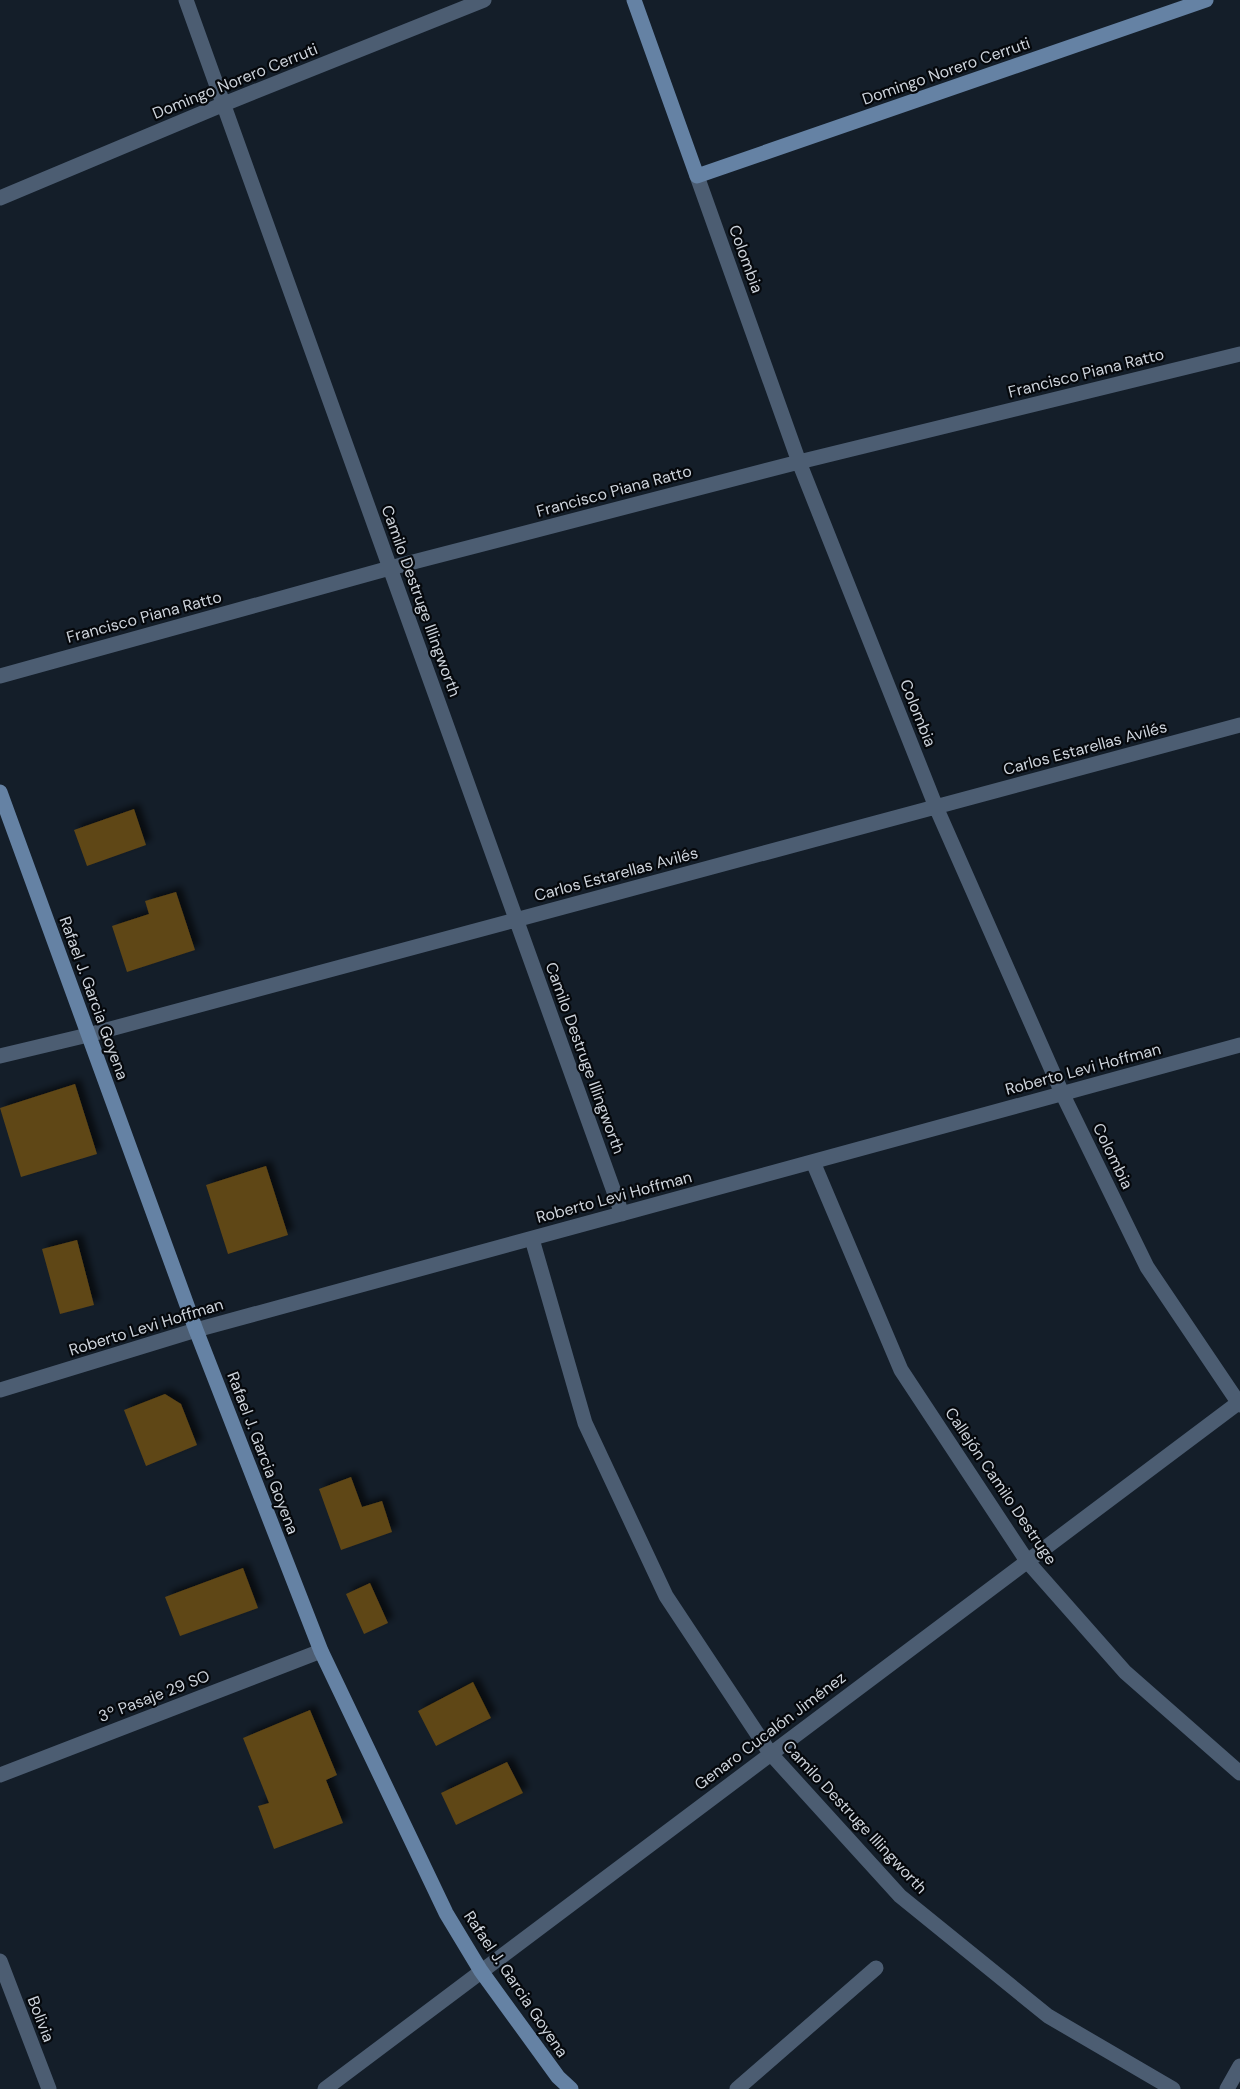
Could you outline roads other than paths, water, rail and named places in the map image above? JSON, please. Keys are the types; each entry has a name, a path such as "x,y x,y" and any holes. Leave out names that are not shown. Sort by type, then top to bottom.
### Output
{"street":[{"name":"Camilo Destruge Illingworth","path":"186,0 622,1214"},
{"name":"Domingo Norero Cerruti","path":"0,198 224,104 484,0"},
{"name":"Colombia","path":"634,0 799,462 936,807 1062,1093 1147,1267 1239,1404"},
{"name":"Domingo Norero Cerruti","path":"697,176 1206,0"},
{"name":"Francisco Piana Ratto","path":"0,676 390,568 799,462 1240,354"},
{"name":"Carlos Estarellas Avilés","path":"0,1056 88,1035 1240,725"},
{"name":"Rafael J. Garcia Goyena","path":"0,792 196,1330 321,1651 446,1913 482,1971 558,2077 571,2089"},
{"name":"Roberto Levi Hoffman","path":"0,1390 196,1330 1240,1045"},
{"name":"Callejón Camilo Destruge","path":"813,1162 901,1370 1027,1561 1125,1672 1240,1773"},
{"name":"Camilo Destruge Illingworth","path":"532,1239 585,1423 666,1596 770,1753 900,1896 1048,2016 1173,2089"},
{"name":"Genaro Cucalón Jiménez","path":"325,2089 770,1753 1239,1404"},
{"name":"3º Pasaje 29 SO","path":"0,1775 321,1651"},
{"name":"Bolivia","path":"0,1961 49,2089"},
{"path":"737,2089 876,1968"},
{"path":"1227,2089 1240,2066"}]}
